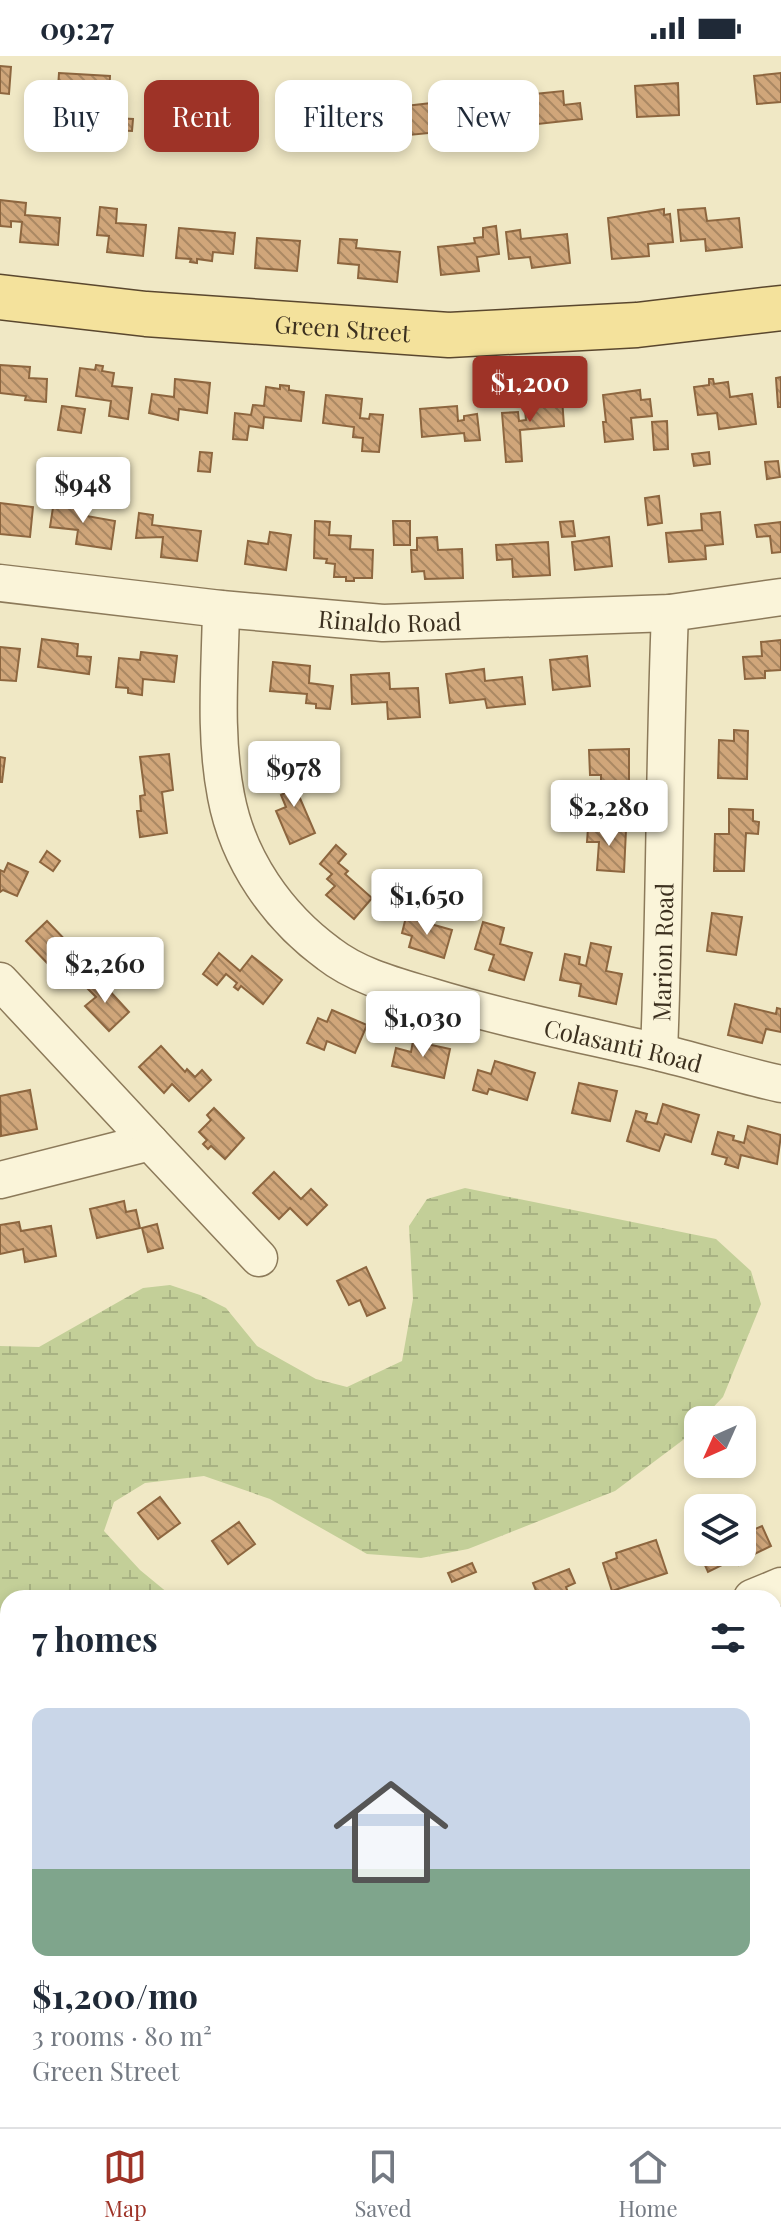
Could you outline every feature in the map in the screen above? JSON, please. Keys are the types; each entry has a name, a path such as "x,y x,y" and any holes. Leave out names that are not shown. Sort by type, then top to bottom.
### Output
{"main road":[{"name":"Green Street","path":"0,297 146,314 449,335 637,325 781,308"}],"street":[{"name":"Rinaldo Road","path":"0,583 221,609 383,623 670,613 781,597"},
{"name":"Colasanti Road","path":"221,609 218,730 226,797 240,841 259,882 289,920 331,956 385,983 482,1012 659,1052 781,1084"},
{"name":"Marion Road","path":"659,1052 665,887 664,756 670,613"},
{"path":"0,981 259,1258"},
{"path":"0,1180 150,1142"}],"green space":[{"path":"465,1188 716,1239 751,1271 761,1304 723,1397 714,1406 684,1406 683,1440 615,1491 468,1549 421,1558 367,1554 270,1499 204,1476 145,1483 114,1502 104,1531 140,1570 164,1590 0,1590 0,1346 39,1347 143,1288 170,1285 226,1308 257,1346 316,1379 347,1387 402,1361 413,1299 409,1226 427,1199"}],"building":[{"path":"0,66 11,67 9,94 0,93"},
{"path":"59,73 110,76 110,80 59,80"},
{"path":"781,73 781,102 757,104 754,76"},
{"path":"678,83 679,115 637,117 635,86"},
{"path":"563,91 564,105 580,103 582,119 539,124 539,94"},
{"path":"428,103 428,133 412,135 412,105"},
{"path":"128,119 133,119 132,131 128,131"},
{"path":"0,200 26,203 25,215 60,218 58,245 20,242 22,222 11,221 11,227 0,226"},
{"path":"100,207 117,209 116,223 146,225 143,256 107,252 109,236 97,235"},
{"path":"705,208 707,221 739,218 742,247 706,251 705,239 681,241 678,210"},
{"path":"664,209 664,215 670,214 673,242 648,244 649,256 612,259 608,218"},
{"path":"496,226 499,254 477,257 479,271 441,275 438,247 475,243 474,238 483,237 483,228"},
{"path":"179,228 235,233 233,254 213,252 212,261 197,259 197,263 190,262 191,259 176,258"},
{"path":"520,230 521,239 567,234 570,263 532,268 530,257 509,259 506,232"},
{"path":"257,238 300,241 297,271 255,268"},
{"path":"340,239 357,240 356,248 400,252 397,282 358,278 359,265 338,263"},
{"path":"0,365 30,367 29,378 47,379 46,402 0,393"},
{"path":"96,365 103,366 102,371 114,373 112,386 132,388 128,419 109,416 111,401 76,396 80,368 95,370"},
{"path":"781,377 781,407 778,407 776,378"},
{"path":"175,379 210,383 207,413 179,409 178,420 149,413 152,394 174,397"},
{"path":"709,379 713,379 714,384 728,382 730,397 752,394 756,424 719,429 717,413 698,415 694,387 709,385"},
{"path":"280,385 304,392 301,421 264,417 263,428 249,426 247,440 233,439 235,413 251,415 253,405 264,406 266,387 280,389"},
{"path":"640,390 641,400 650,399 652,416 631,418 633,439 605,442 603,395"},
{"path":"326,395 362,399 360,418 369,419 370,414 383,415 379,452 362,451 363,438 353,437 354,427 323,423"},
{"path":"562,398 564,426 520,430 522,461 506,462 502,413 518,412 519,421 526,420 524,401"},
{"path":"62,406 85,409 81,433 58,430"},
{"path":"457,406 458,421 464,420 464,416 477,414 480,440 465,441 464,433 422,437 420,409"},
{"path":"667,421 668,449 654,450 652,422"},
{"path":"200,452 212,453 210,472 198,471"},
{"path":"709,452 710,464 694,466 692,454"},
{"path":"778,461 780,477 767,479 765,462"},
{"path":"659,496 662,523 648,525 645,498"},
{"path":"54,501 83,505 81,515 115,521 111,549 76,544 78,530 50,527"},
{"path":"0,503 33,507 30,537 0,534"},
{"path":"720,512 723,544 705,546 706,559 669,562 666,533 702,530 701,514"},
{"path":"139,513 153,515 152,525 201,531 197,561 161,557 163,537 136,538"},
{"path":"315,521 330,522 329,535 351,536 350,549 373,550 372,578 346,581 346,577 334,577 335,564 326,563 327,559 314,558"},
{"path":"393,521 410,521 410,545 394,545"},
{"path":"573,521 575,536 562,537 560,522"},
{"path":"781,522 781,552 772,553 770,536 757,537 755,525"},
{"path":"270,532 291,535 286,570 245,564 248,541 268,544"},
{"path":"437,537 438,550 462,549 463,578 425,579 424,571 412,572 411,550 417,550 417,538"},
{"path":"609,537 612,566 575,570 572,542"},
{"path":"548,542 550,575 513,577 512,559 497,560 496,545"},
{"path":"42,639 78,644 77,656 91,657 89,674 38,667"},
{"path":"781,640 781,670 765,671 765,678 745,679 743,657 762,656 761,642"},
{"path":"0,647 20,649 16,681 0,680"},
{"path":"141,652 177,656 174,682 143,679 142,695 128,693 128,688 116,687 119,658 140,660"},
{"path":"587,656 590,686 553,690 550,660"},
{"path":"273,662 310,666 309,683 333,686 330,709 316,708 316,704 306,703 307,694 270,691"},
{"path":"484,669 485,681 522,677 525,704 487,708 485,699 450,703 446,674"},
{"path":"389,673 390,689 418,688 420,717 388,719 387,702 352,704 351,675"},
{"path":"734,730 748,731 747,779 718,778 719,740 734,741"},
{"path":"629,749 629,791 601,791 601,775 590,775 589,750"},
{"path":"169,754 173,790 162,792 167,833 140,837 137,811 141,811 140,796 145,795 140,757"},
{"path":"0,757 5,758 2,782 0,782"},
{"path":"301,770 307,784 296,789 315,833 290,844 276,811 286,807 281,795 285,793 279,779"},
{"path":"729,809 753,810 753,821 759,822 758,834 746,833 744,871 714,871 715,834 729,834"},
{"path":"588,828 626,830 624,872 597,870 599,842 587,842"},
{"path":"336,845 346,854 338,863 348,871 345,874 372,898 354,919 326,895 335,886 327,879 332,874 320,864"},
{"path":"47,851 60,861 53,871 40,862"},
{"path":"8,863 28,872 17,896 3,890 0,892 0,870 4,872"},
{"path":"712,913 742,917 736,955 707,951"},
{"path":"406,917 452,930 444,958 409,947 412,936 402,933"},
{"path":"47,921 72,947 51,967 26,941"},
{"path":"483,922 504,928 500,944 532,953 524,980 489,970 494,955 475,949"},
{"path":"591,943 611,947 606,971 622,974 616,1004 579,996 581,984 560,980 565,954 580,957 579,964 586,966"},
{"path":"219,953 240,971 252,956 282,980 263,1004 241,986 238,990 234,987 237,983 226,974 217,985 203,974"},
{"path":"96,976 129,1012 109,1031 85,1006 96,997 85,986"},
{"path":"735,1004 776,1014 777,1008 781,1009 781,1032 766,1029 762,1043 728,1035"},
{"path":"332,1010 367,1025 355,1053 327,1041 324,1050 307,1043 318,1018 327,1022"},
{"path":"413,1041 450,1049 444,1078 392,1066 396,1048 411,1052"},
{"path":"161,1046 185,1072 187,1069 195,1077 202,1070 211,1080 189,1101 172,1084 164,1093 139,1067"},
{"path":"495,1061 535,1073 527,1100 489,1089 487,1094 473,1090 478,1070 491,1074"},
{"path":"579,1083 617,1091 610,1121 572,1113"},
{"path":"30,1090 37,1129 1,1136 0,1096"},
{"path":"663,1104 699,1115 691,1142 665,1134 659,1151 627,1141 636,1111 647,1114 645,1121 657,1124"},
{"path":"214,1108 244,1138 225,1159 211,1146 208,1149 203,1144 207,1140 199,1132 211,1120 207,1115"},
{"path":"748,1126 781,1135 777,1164 741,1155 738,1168 725,1164 727,1158 712,1154 718,1132 734,1136 733,1140 744,1143"},
{"path":"274,1172 301,1199 311,1189 327,1205 307,1225 290,1208 279,1219 253,1193"},
{"path":"124,1201 126,1212 136,1210 140,1228 97,1238 90,1209"},
{"path":"19,1222 21,1231 51,1226 56,1256 25,1262 23,1249 0,1254 0,1225"},
{"path":"157,1224 163,1248 148,1252 142,1228"},
{"path":"366,1267 385,1308 367,1316 360,1300 349,1305 337,1281"},
{"path":"160,1497 180,1523 158,1539 138,1513"},
{"path":"239,1522 255,1544 228,1564 212,1541"},
{"path":"762,1526 771,1546 756,1553 756,1529"},
{"path":"656,1540 667,1573 612,1590 603,1563 617,1558 616,1553"},
{"path":"472,1563 476,1572 452,1582 448,1573"},
{"path":"705,1566 720,1566 708,1572"},
{"path":"569,1569 575,1583 566,1587 567,1590 536,1590 533,1583"}]}
